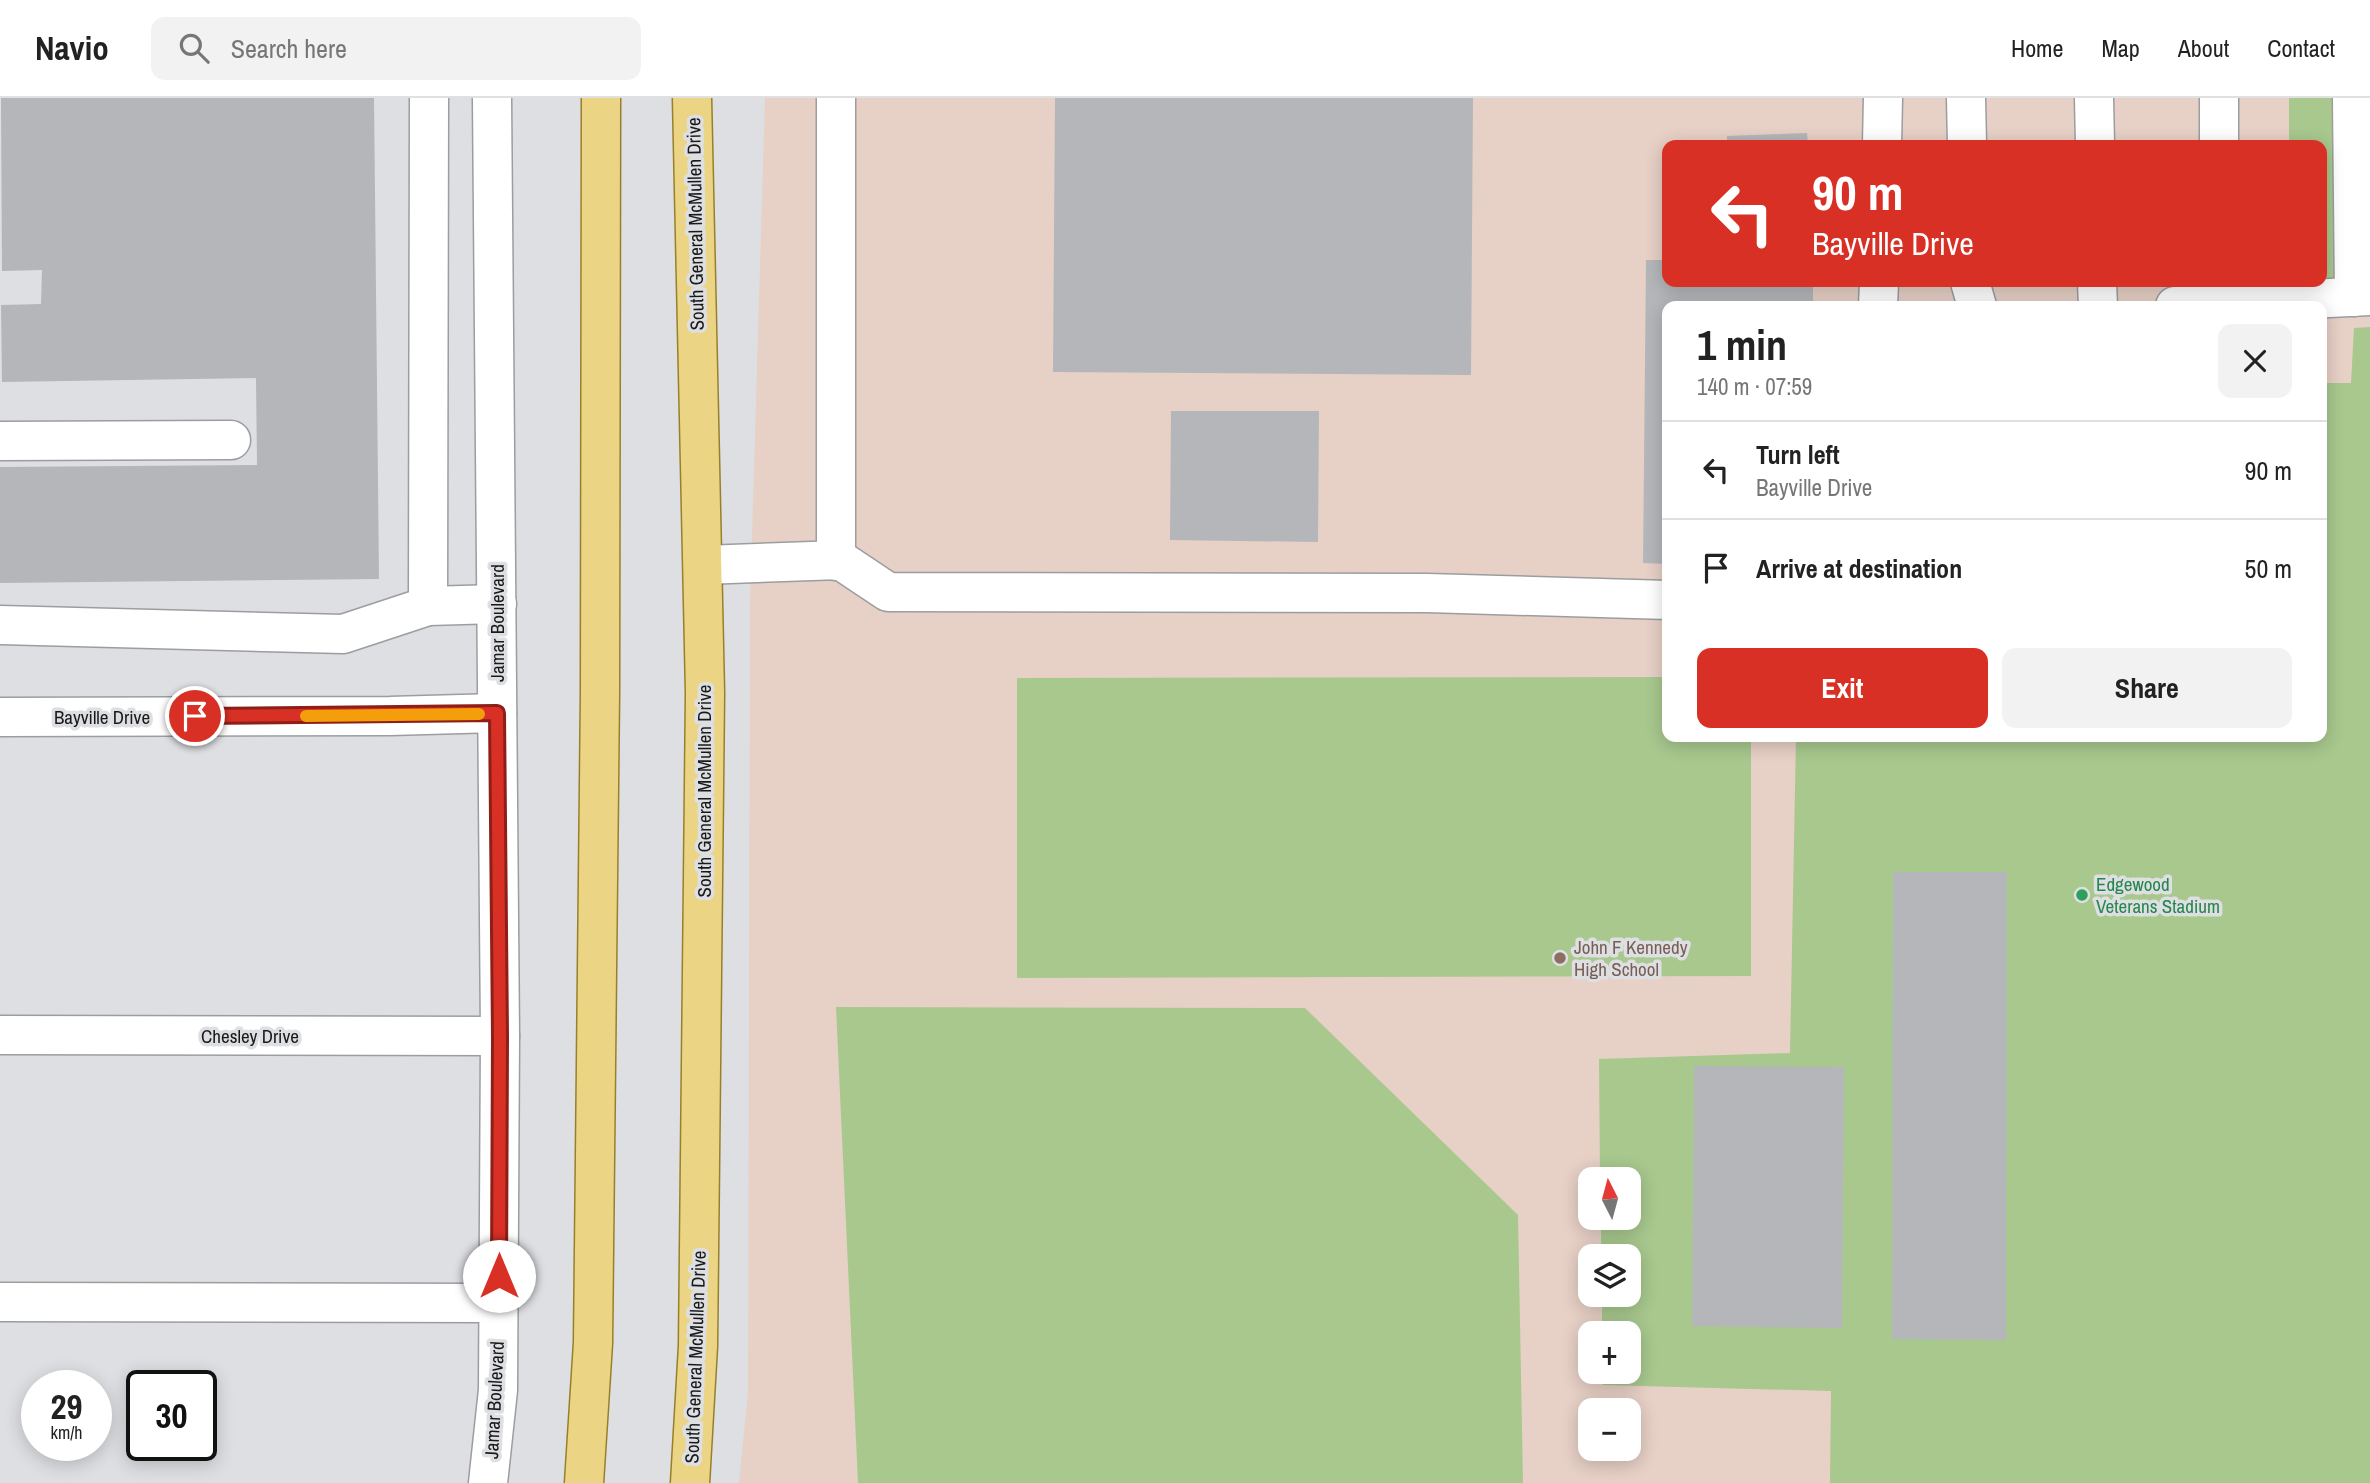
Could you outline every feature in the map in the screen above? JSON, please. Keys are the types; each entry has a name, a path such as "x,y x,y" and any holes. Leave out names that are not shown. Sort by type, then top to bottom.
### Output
{"main road":[{"path":"584,1483 593,1329 600,692 601,98"},
{"name":"South General McMullen Drive","path":"690,1483 698,1346 705,693 692,98"}],"street":[{"path":"428,606 429,98"},
{"name":"Jamar Boulevard","path":"488,1483 498,1390 500,1037 492,98"},
{"path":"836,98 836,561"},
{"path":"1882,140 1883,98"},
{"path":"1966,98 1967,140"},
{"path":"2094,98 2095,140"},
{"path":"2219,98 2219,140"},
{"path":"2192,301 2218,293 2362,296 2352,98"},
{"path":"0,441 231,440"},
{"path":"703,565 840,560 888,592 1427,593 1662,600"},
{"path":"0,625 343,635 428,606 498,604"},
{"name":"Bayville Drive","path":"0,717 390,716 497,713"},
{"name":"Chesley Drive","path":"0,1035 500,1037"},
{"path":"0,1302 498,1303"}],"shaded area":[{"name":"John F Kennedy High School","path":"765,98 2370,98 2370,1483 739,1483 748,1393 750,605"}],"green space":[{"path":"2289,98 2370,98 2370,306 2327,284 2327,140 2289,140"},
{"name":"Edgewood Veterans Stadium","path":"2370,327 2370,1483 1830,1483 1831,1391 1603,1385 1641,1384 1641,1321 1602,1321 1602,1307 1641,1307 1641,1244 1601,1244 1601,1230 1642,1230 1642,1167 1600,1167 1599,1059 1790,1053 1796,742 2327,742 2327,383 2351,383 2354,328"},
{"path":"1662,677 1662,742 1751,742 1751,976 1017,978 1017,678"},
{"path":"836,1007 1305,1008 1518,1215 1523,1483 858,1483"}],"building":[{"path":"1,98 374,98 379,579 0,583 0,467 257,465 256,378 2,382 1,305 41,304 42,270 2,271"},
{"path":"1055,98 1473,98 1471,375 1053,372"},
{"path":"1807,133 1808,140 1727,140 1727,136"},
{"path":"1646,260 1662,260 1662,287 1813,287 1813,301 1662,301 1662,564 1643,563"},
{"path":"1171,411 1319,411 1318,542 1170,540"},
{"path":"1893,872 2007,872 2006,1340 1892,1339"},
{"path":"1694,1066 1844,1067 1842,1328 1692,1326"}],"slow traffic":[{"path":"306,716 479,714"}],"place":[{"name":"Edgewood Veterans Stadium","path":"2082,895"},
{"name":"John F Kennedy High School","path":"1560,958"}],"route":[{"path":"195,716 497,713 499,1276"}]}
